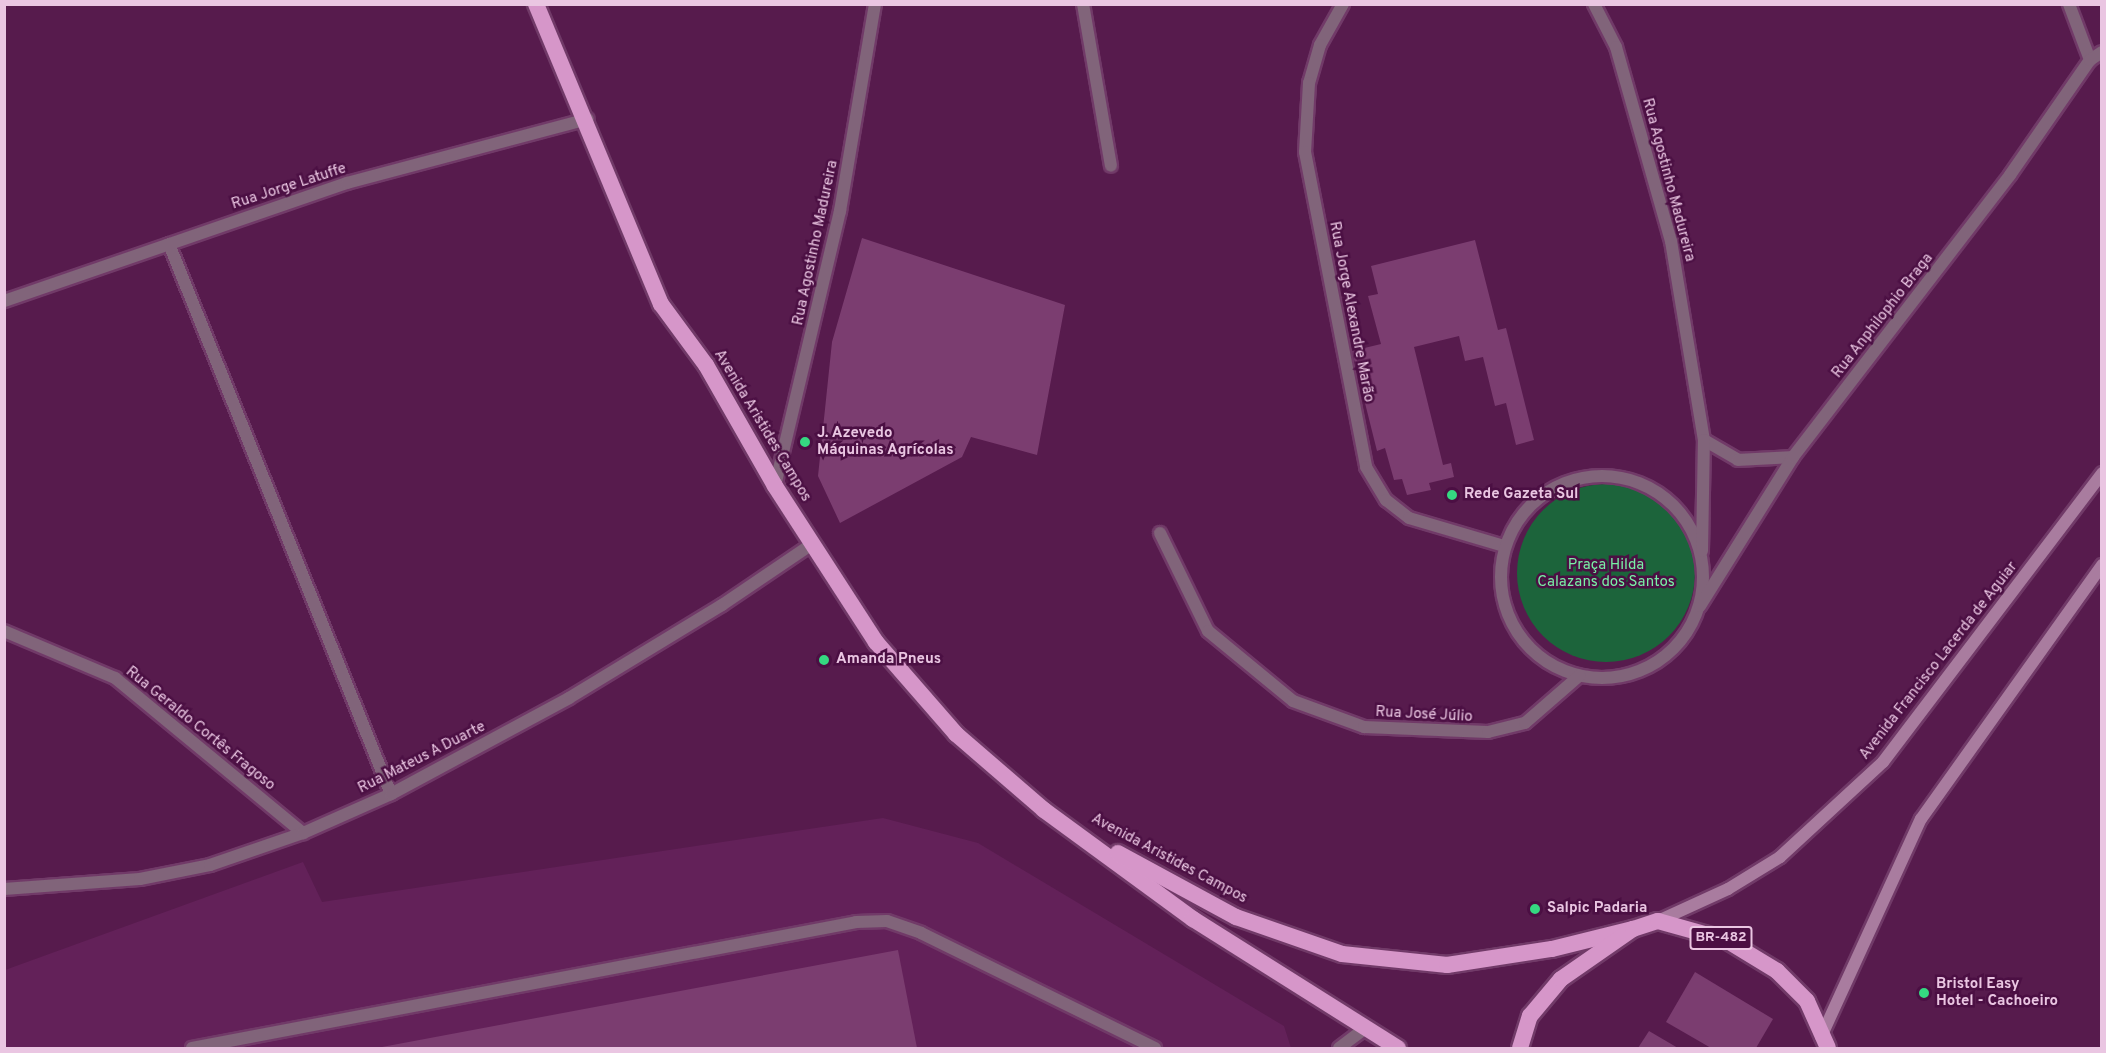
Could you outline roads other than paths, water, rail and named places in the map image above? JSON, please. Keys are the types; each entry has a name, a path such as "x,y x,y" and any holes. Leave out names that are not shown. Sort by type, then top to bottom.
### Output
{"highway":[{"name":"Avenida Aristides Campos","path":"536,4 588,118 661,304 706,365 775,486 876,642 956,734 1044,810 1193,919 1364,1029 1380,1044 1398,1048"},
{"name":"Avenida Aristides Campos","path":"1044,810 1236,917 1342,954 1447,965 1552,949 1633,929"},
{"path":"1520,1048 1530,1016 1561,979 1633,929 1658,921"},
{"name":"BR-482","path":"1658,921 1726,940 1777,971 1807,1001 1826,1046"}],"main road":[{"name":"Avenida Francisco Lacerda de Aguiar","path":"1658,921 1728,889 1780,857 1883,762 2102,473"},
{"path":"1826,1046 1866,933 1921,819 2102,565"}],"street":[{"name":"Rua Agostinho Madureira","path":"775,486 840,211 875,4"},
{"path":"1083,4 1111,166"},
{"name":"Rua Jorge Alexandre Marão","path":"1343,4 1320,45 1309,83 1305,153 1366,467 1386,500 1409,518 1504,546"},
{"name":"Rua Agostinho Madureira","path":"1594,4 1616,47 1671,241 1704,440 1702,556"},
{"path":"2069,4 2090,60"},
{"name":"Rua Anphilophio Braga","path":"1700,606 1793,457 2010,175 2090,60 2102,52"},
{"name":"Rua Jorge Latuffe","path":"4,301 347,183 588,118"},
{"path":"169,244 391,794"},
{"path":"1704,440 1738,460 1793,457"},
{"path":"1587,476 1626,477 1660,493 1687,521 1702,556 1700,606 1682,640 1654,665 1617,677 1579,676 1549,664 1524,643 1507,615 1500,584 1504,546 1522,512 1551,488 1587,476"},
{"name":"Rua José Júlio","path":"1160,533 1208,631 1293,701 1364,727 1488,732 1525,723 1579,676"},
{"name":"Rua Mateus A Duarte","path":"4,889 140,879 210,865 303,833 391,794 569,698 722,605 812,544"},
{"name":"Rua Geraldo Cortês Fragoso","path":"4,631 116,678 303,833"},
{"path":"192,1048 856,922 887,921 921,933 1155,1048"},
{"path":"1338,1048 1364,1029"}],"place":[{"name":"J. Azevedo Máquinas Agrícolas","path":"805,442"},
{"name":"Rede Gazeta Sul","path":"1452,495"},
{"name":"Amanda Pneus","path":"824,660"},
{"name":"Salpic Padaria","path":"1535,909"},
{"name":"Bristol Easy Hotel - Cachoeiro","path":"1924,993"}],"park label":[{"name":"Praça Hilda Calazans dos Santos","path":"1606,574"}]}
